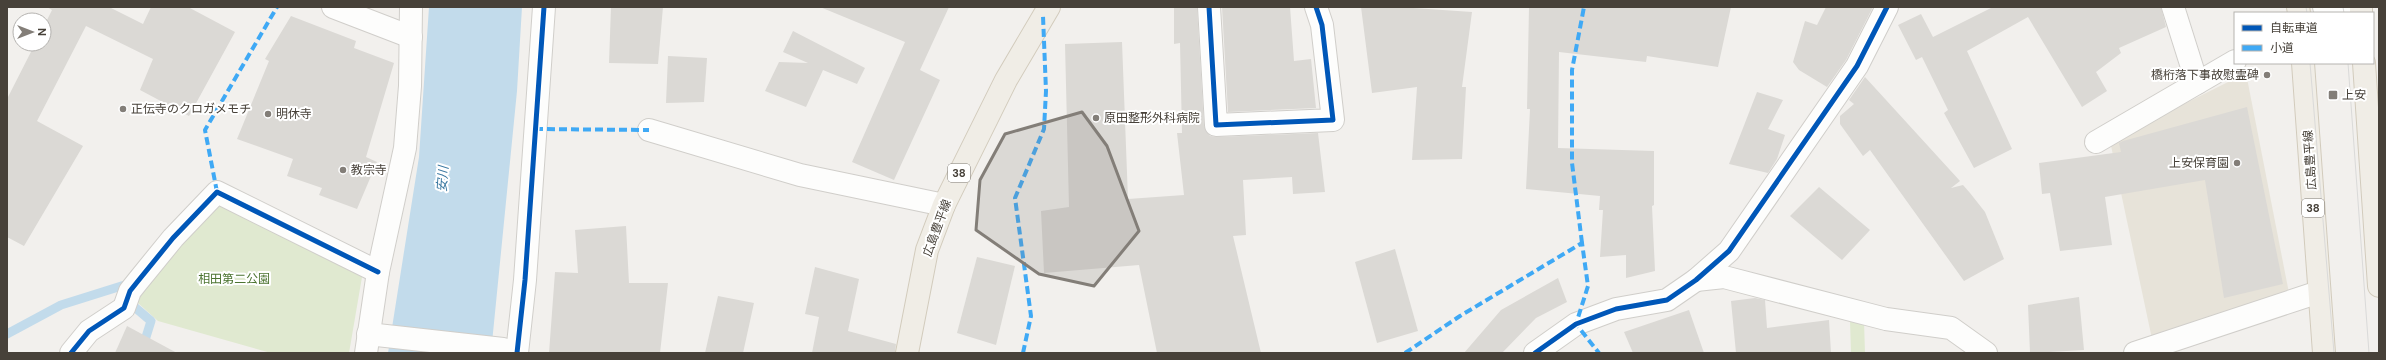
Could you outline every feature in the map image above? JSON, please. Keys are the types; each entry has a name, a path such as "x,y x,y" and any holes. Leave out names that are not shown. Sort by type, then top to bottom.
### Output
{"main road":[{"name":"広島豊平線","path":"907,353 927,250 944,205 1006,80 1049,7"},
{"name":"広島豊平線","path":"2303,64 2324,353"},
{"path":"2364,64 2379,286"}],"street":[{"path":"333,7 411,37"},
{"path":"410,7 411,37 405,148 378,272 367,344 508,352 513,312 525,280 544,7"},
{"path":"1209,7 1216,125 1333,120 1322,26 1316,7"},
{"path":"1535,353 1576,324 1616,309 1667,300 1696,280 1729,251 1745,231 1857,66 1887,7"},
{"path":"2173,7 2197,83"},
{"path":"2324,7 2342,12"},
{"path":"2096,142 2234,62"},
{"path":"649,130 800,175 944,205"},
{"path":"71,353 89,331 124,308 130,291 138,281 173,238 217,192 378,272"},
{"path":"1696,280 1724,277 1886,319 1952,328 1986,353"},
{"path":"2135,353 2319,292"}],"highlighted area":[{"path":"1082,112 1107,146 1139,231 1094,286 1039,274 976,230 980,180 1005,134"}],"shaded area":[{"path":"2246,73 2289,293 2152,339 2110,141"}],"green space":[{"name":"相田第二公園","path":"219,201 362,277 349,353 271,353 158,321 138,303 144,285"},
{"path":"1850,321 1864,322 1865,353 1851,353"}],"water":[{"name":"安川","path":"429,7 522,7 517,91 491,353 388,353 419,157"}],"building":[{"path":"47,7 109,7 143,24 151,7 188,7 235,32 189,116 140,90 153,59 86,26 37,121 83,146 24,246 7,237 7,99 31,52 52,52 52,10"},
{"path":"611,7 663,7 658,64 609,63"},
{"path":"820,7 949,7 920,70 940,80 894,180 852,162 905,42"},
{"path":"1174,7 1197,7 1204,126 1210,136 1318,133 1325,192 1293,194 1292,177 1243,180 1246,235 1233,236 1261,353 1157,353 1139,265 1044,273 1041,211 1069,207 1065,44 1122,42 1128,199 1184,195 1177,133 1182,133 1180,43 1174,44"},
{"path":"1222,7 1290,7 1294,61 1311,59 1316,108 1228,112"},
{"path":"1361,7 1399,7 1472,12 1462,87 1466,87 1462,159 1412,160 1417,87 1372,93"},
{"path":"1529,7 1731,7 1718,67 1647,56 1646,62 1559,52 1558,148 1654,151 1654,205 1652,206 1655,271 1626,278 1626,255 1600,257 1603,210 1599,210 1600,196 1526,189 1530,109 1527,109"},
{"path":"1826,7 1873,7 1846,60 1827,87 1799,70 1793,62 1805,21 1817,25"},
{"path":"1993,7 2161,7 2166,27 2119,48 2121,53 2096,72 2107,91 2082,107 2028,17 1967,51 2012,149 1974,168 1944,113 1948,110 1922,57 1916,60 1898,25 1921,14 1933,37"},
{"path":"291,16 356,41 354,48 394,63 366,157 377,162 357,209 319,195 322,188 287,176 293,159 237,139 269,61 265,59"},
{"path":"793,31 865,68 857,84 823,70 806,107 765,91 779,62 808,63 783,52"},
{"path":"668,56 707,58 704,102 666,103"},
{"path":"1865,77 1960,181 1951,188 1963,185 1985,212 2004,259 1964,281 1870,150 1863,156 1840,124 1840,116 1854,104 1849,100"},
{"path":"1757,92 1783,100 1768,129 1785,135 1777,159 1768,173 1729,164"},
{"path":"2247,107 2283,284 2224,298 2205,180 2105,197 2112,245 2060,251 2050,193 2042,194 2039,163 2121,152 2119,143 2123,141"},
{"path":"1819,187 1870,230 1842,260 1790,216"},
{"path":"626,226 629,283 668,283 660,353 549,353 555,272 578,273 575,230"},
{"path":"1395,249 1418,331 1377,343 1355,262"},
{"path":"977,257 1015,266 996,345 957,333"},
{"path":"815,267 859,279 848,331 896,344 895,353 812,353 819,317 805,314"},
{"path":"1558,278 1567,302 1536,318 1502,353 1464,353 1501,310"},
{"path":"718,296 754,303 743,353 705,353"},
{"path":"2079,297 2084,350 2030,353 2028,305"},
{"path":"1755,298 1765,300 1767,328 1829,320 1831,353 1736,353 1731,301"},
{"path":"1689,310 1704,353 1633,353 1624,332"},
{"path":"127,326 177,353 115,353"}],"waterway":[{"path":"7,334 61,305 131,283"},
{"path":"132,299 131,304 151,321 141,353"}],"tram line":[{"path":"2306,7 2307,12"},
{"path":"2343,7 2344,12"},
{"path":"2310,64 2334,353"},
{"path":"2348,64 2369,353"}],"marked path":[{"path":"217,192 205,130 277,7"},
{"path":"1582,243 1572,163 1572,70 1584,7"},
{"path":"1023,353 1031,316 1015,198 1044,129 1046,91 1043,16"},
{"path":"535,129 649,130"},
{"path":"1405,353 1460,316 1582,243 1588,286 1576,324 1599,353"}],"cycle path":[{"path":"517,353 525,280 544,7"},
{"path":"1209,7 1216,125 1333,120 1322,25 1316,7"},
{"path":"1535,353 1576,324 1616,309 1667,300 1696,280 1729,251 1857,66 1887,7"},
{"path":"71,353 89,331 124,308 130,291 138,281 173,238 217,192 378,272"}],"place":[{"name":"橋桁落下事故慰霊碑","path":"2267,75"},
{"name":"上安","path":"2333,95"},
{"name":"正伝寺のクロガメモチ","path":"123,109"},
{"name":"明休寺","path":"268,114"},
{"name":"原田整形外科病院","path":"1096,118"},
{"name":"上安保育園","path":"2237,163"},
{"name":"教宗寺","path":"343,170"}]}
